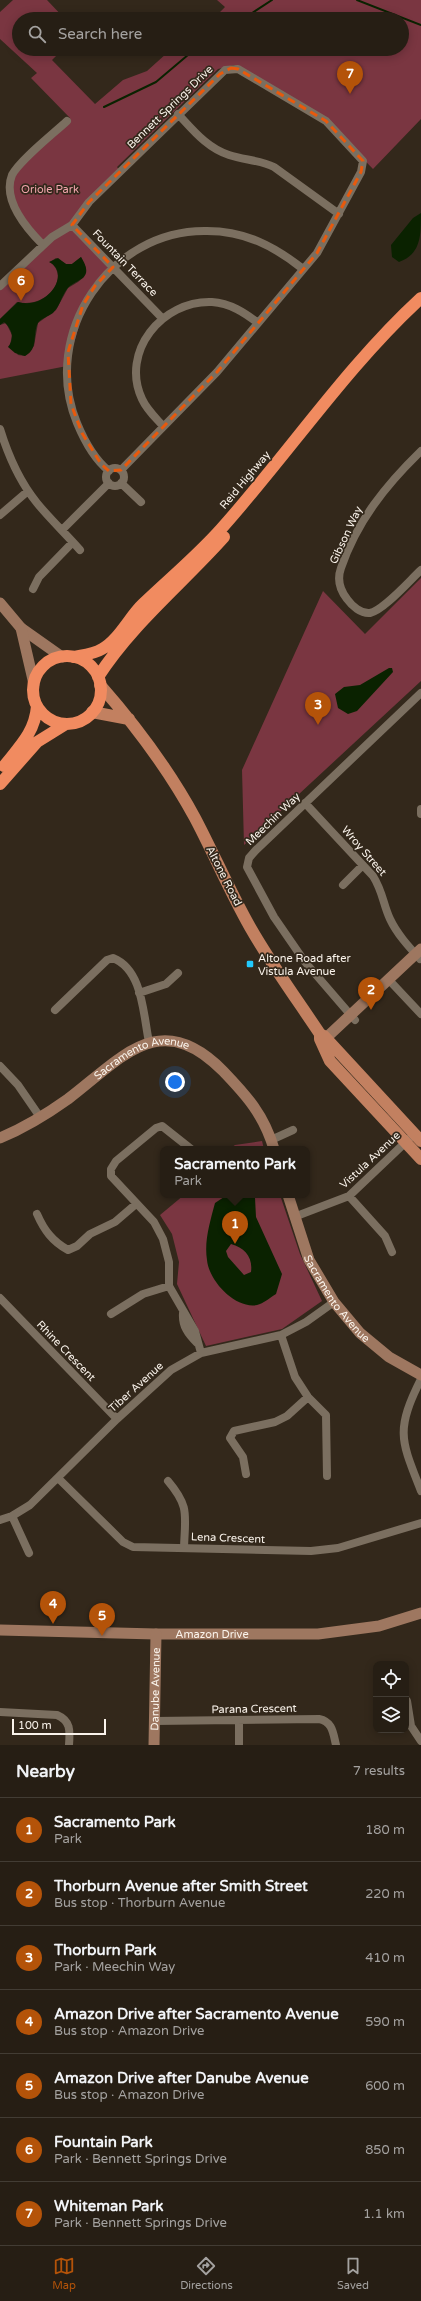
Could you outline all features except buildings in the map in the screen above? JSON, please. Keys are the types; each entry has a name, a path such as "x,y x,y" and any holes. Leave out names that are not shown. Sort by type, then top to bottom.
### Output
{"highway":[{"name":"Reid Highway","path":"67,657 98,651 107,646 142,605 202,550 313,420 346,377 395,323 421,298"},
{"name":"Reid Highway","path":"99,681 109,659 132,632 228,533 375,355 421,308"},
{"path":"0,771 29,737 36,720 37,706 34,695 34,684 41,668 50,661 67,657 89,665 99,681 98,702 92,712 83,720 66,724 37,742 0,784"},
{"path":"37,706 49,719 66,724"}],"main road":[{"name":"Altone Road","path":"99,681 145,740 192,812 266,955 326,1038 418,1137"},
{"path":"92,712 129,719"},
{"name":"Altone Road","path":"326,1038 320,1039 330,1061 421,1159"}],"street":[{"name":"Bennett Springs Drive","path":"0,286 52,237 72,225 89,202 178,114 220,74 231,68 238,69 326,121 363,161 361,172 317,253 217,372 121,470"},
{"path":"178,114 204,141 214,148 230,156 263,162 274,167 338,214"},
{"path":"43,245 20,217 9,190 15,171 67,121"},
{"path":"0,192 9,190"},
{"name":"Fountain Terrace","path":"72,225 162,318"},
{"path":"109,471 101,464 90,449 74,414 69,395 67,366 72,335 83,305 95,286 113,267 149,243 182,233 205,231 226,232 255,239 285,254 304,269"},
{"path":"163,426 142,400 136,373 138,356 147,334 162,318 187,305 212,302 239,310 258,323"},
{"path":"0,429 10,456 28,491 36,502 80,550"},
{"name":"Gibson Way","path":"421,451 394,477 368,511 341,568 340,587 344,595 355,608 362,612 370,613 384,604 421,570"},
{"path":"114,468 121,470 124,478 121,483 115,486 109,483 106,477 109,471 114,468"},
{"path":"62,530 109,483"},
{"path":"121,483 141,502"},
{"path":"0,515 28,491"},
{"path":"33,590 39,577 73,542"},
{"path":"0,603 21,628 67,657"},
{"path":"21,628 34,684"},
{"name":"Meechin Way","path":"353,1018 305,962 274,917 247,867 249,858 256,850 421,693"},
{"name":"Wroy Street","path":"305,803 363,865 381,888 390,919 419,955"},
{"path":"421,809 421,814"},
{"path":"343,885 363,865"},
{"path":"326,1038 353,1018 419,955"},
{"path":"55,1010 107,960 114,958 128,966 139,993 148,1042"},
{"path":"139,993 166,984 178,974"},
{"path":"391,982 421,1014"},
{"name":"Sacramento Avenue","path":"0,1138 40,1117 67,1100 124,1054 148,1042 183,1044 208,1057 258,1110 273,1145"},
{"path":"0,1066 18,1085 40,1117"},
{"path":"187,1146 162,1126 156,1128 116,1161 111,1169 111,1176 154,1222 163,1239 169,1262 169,1286 183,1313 182,1321 188,1334 197,1343 201,1353"},
{"path":"273,1145 293,1130"},
{"name":"Vistula Avenue","path":"294,1217 349,1196 405,1142 418,1137"},
{"path":"349,1196 385,1236 392,1252"},
{"name":"Sacramento Avenue","path":"289,1198 309,1260 334,1302 360,1333 389,1357 421,1375"},
{"path":"37,1214 44,1230 58,1245 68,1250 77,1246 90,1234 115,1222 136,1204"},
{"path":"111,1314 143,1294 169,1286"},
{"name":"Rhine Crescent","path":"0,1298 117,1419"},
{"name":"Tiber Avenue","path":"0,1520 12,1516 30,1505 117,1419 171,1370 201,1353 282,1335 306,1322 334,1302"},
{"path":"282,1335 295,1377 308,1397 326,1415 327,1476"},
{"path":"421,1379 410,1402 403,1424 404,1447 421,1491"},
{"path":"246,1474 243,1457 230,1438 234,1431 275,1422 287,1416 308,1397"},
{"name":"Lena Crescent","path":"58,1478 123,1542 133,1547 311,1551 338,1548 421,1523"},
{"path":"168,1481 181,1496 185,1507 184,1548"},
{"path":"12,1516 29,1553"},
{"name":"Amazon Drive","path":"0,1630 156,1634 318,1634 379,1626 421,1613"},
{"name":"Danube Avenue","path":"154,1745 156,1634"},
{"path":"0,1712 57,1715 62,1717 67,1721 70,1728 69,1745"},
{"path":"409,1714 411,1726 421,1741"},
{"path":"238,1720 239,1745"},
{"name":"Parana Crescent","path":"155,1721 326,1720 331,1725 336,1745"}],"highlighted area":[{"path":"231,68 238,69 326,121 363,161 361,172 317,253 217,372 121,470 109,471 101,464 82,433 71,404 68,352 83,305 95,286 113,267 72,225 89,202 220,74"}],"green space":[{"path":"13,0 47,0 58,12 12,12 12,50 0,39 0,12"},
{"name":"Oriole Park","path":"217,0 421,0 421,119 373,169 331,126 234,65 218,69 117,167 120,171 72,224 113,267 88,296 67,366 0,379 0,325 6,323 12,335 10,345 18,355 25,356 34,346 38,323 56,310 68,288 84,277 86,268 81,257 72,264 66,264 56,258 50,262 56,269 58,276 52,291 46,297 37,301 28,303 17,302 0,319 0,286 43,245 13,201 12,176 70,118 31,78 37,73 18,56 56,56 52,60 95,104 123,80 147,71 164,56 409,56 409,12 220,12 225,7"},
{"path":"421,578 421,681 244,845 242,770 323,591 365,634"},
{"path":"262,1141 263,1146 234,1146"},
{"path":"180,1198 281,1198 300,1254 322,1301 282,1329 206,1346 177,1284 179,1262 172,1234 160,1215"}],"shaded area":[{"path":"421,213 420,237 416,249 406,259 399,262 392,257 391,245 413,218"},
{"path":"81,257 86,271 83,278 67,289 53,313 38,323 35,332 34,345 29,353 25,356 15,353 8,347 12,337 11,331 4,322 0,325 0,319 18,302 29,303 38,301 47,296 53,290 57,282 58,274 55,267 49,262 58,258 66,264 72,264"},
{"path":"389,668 392,668 393,672 357,711 348,714 338,708 335,694 344,687 360,685"},
{"path":"222,1198 255,1198 256,1217 282,1274 276,1294 262,1303 257,1305 249,1305 240,1303 224,1292 218,1285 209,1268 206,1253 208,1232 215,1203","holes":["231,1244 240,1248 247,1254 251,1262 251,1272 244,1275 228,1257 226,1251"]}],"waterway":[{"path":"254,12 272,0"},
{"path":"357,0 388,12"},
{"path":"409,20 421,25"},
{"path":"104,107 156,82 187,56"}],"place":[{"name":"Whiteman Park","path":"350,94"},
{"name":"Fountain Park","path":"21,301"},
{"name":"Thorburn Park","path":"318,725"},
{"name":"Altone Road after Vistula Avenue","path":"250,964"},
{"name":"Thorburn Avenue after Smith Street","path":"371,1010"},
{"name":"Sacramento Park","path":"235,1244"},
{"name":"Amazon Drive after Sacramento Avenue","path":"53,1624"},
{"name":"Amazon Drive after Danube Avenue","path":"102,1636"}]}
